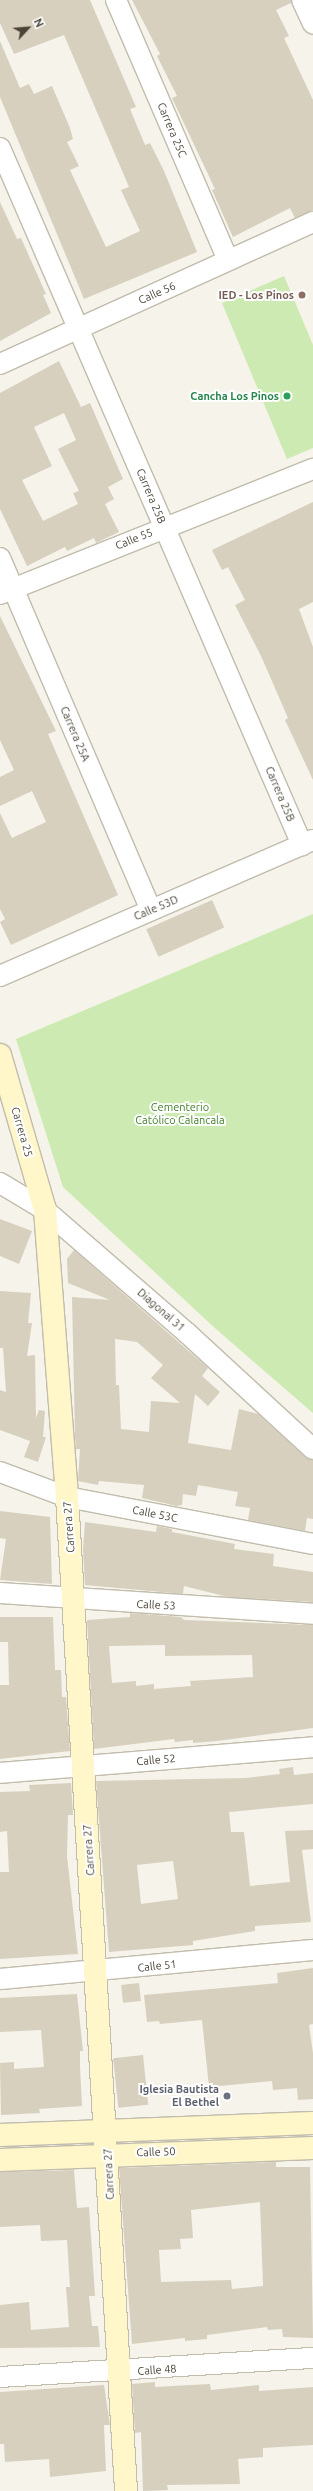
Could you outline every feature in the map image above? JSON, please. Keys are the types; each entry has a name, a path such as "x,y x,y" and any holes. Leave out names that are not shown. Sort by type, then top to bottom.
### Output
{"street":[{"name":"Carrera 25C","path":"116,0 228,260"},
{"path":"302,0 313,24"},
{"name":"Carrera 25B","path":"0,148 164,527 307,843"},
{"name":"Calle 56","path":"0,364 313,222"},
{"name":"Calle 55","path":"7,591 164,527 313,469"},
{"name":"Carrera 25A","path":"0,558 7,591 151,910"},
{"name":"Calle 53D","path":"0,976 307,843"},
{"name":"Carrera 25","path":"0,1055 45,1210"},
{"name":"Diagonal 31","path":"0,1183 45,1210 188,1334 313,1449"},
{"name":"Carrera 27","path":"45,1210 74,1600 107,2131 126,2491"},
{"name":"Calle 53C","path":"0,1472 67,1497 313,1544"},
{"name":"Calle 53","path":"0,1593 74,1600 313,1614"},
{"name":"Calle 52","path":"0,1773 313,1747"},
{"name":"Calle 51","path":"0,1979 97,1972 313,1950"},
{"name":"Calle 50","path":"0,2135 313,2123"},
{"name":"Calle 50","path":"0,2160 108,2153 313,2148"},
{"name":"Calle 48","path":"0,2377 120,2372 313,2358"}],"green space":[{"name":"Cancha Los Pinos","path":"284,276 313,345 313,448 287,459 222,303"},
{"name":"Cementerio Católico Calancala","path":"313,914 313,1413 216,1329 63,1187 16,1039"}],"building":[{"path":"0,0 90,0 136,107 130,109 145,145 150,143 164,171 197,252 84,299 0,97 0,41 20,88 29,84 34,94 52,86 70,128 73,139 67,142 79,166 70,170 106,247 140,231 121,190 129,187 64,35 14,54 0,23"},
{"path":"132,0 291,0 291,3 276,10 289,36 284,38 313,100 313,210 295,218 290,208 233,237 212,190 215,189 172,98 177,96 157,56 160,54"},
{"path":"0,202 17,239 21,238 46,294 43,295 51,313 0,341"},
{"path":"59,361 81,407 90,403 123,479 108,487 114,499 105,504 119,532 96,543 94,538 67,551 65,547 27,566 0,509 0,393","holes":["64,413 76,440 58,449 79,491 73,493 78,504 43,521 22,480 52,466 34,427"]},
{"path":"313,502 313,602 299,609 313,647 313,780 285,720 288,718 261,656 235,605 245,600 228,567 222,570 212,550"},
{"path":"0,616 56,731 48,734 118,895 11,945 0,922 5,919 0,909 0,813 12,838 46,822 32,791 0,806 0,777 14,770 0,740"},
{"path":"212,900 224,927 158,957 146,929"},
{"path":"0,1219 32,1231 19,1264 0,1256"},
{"path":"74,1250 208,1368 202,1376 220,1392 208,1406 195,1394 188,1443 231,1450 239,1409 258,1414 305,1457 313,1460 313,1519 307,1518 305,1531 248,1520 250,1508 235,1506 238,1492 198,1485 196,1496 183,1494 182,1505 177,1506 142,1498 144,1485 99,1481 98,1485 78,1481 80,1449 76,1449 75,1435 72,1297 110,1300 68,1283 67,1259","holes":["115,1339 137,1342 163,1365 151,1378 180,1403 151,1401 149,1432 121,1429 119,1385 116,1385"]},
{"path":"0,1291 31,1293 28,1323 32,1323 27,1356 35,1355 36,1418 39,1410 45,1411 43,1437 46,1437 38,1462 24,1457 30,1441 0,1430 0,1390 6,1392 3,1348 0,1348"},
{"path":"0,1511 50,1517 52,1584 0,1580 6,1539 0,1538"},
{"path":"85,1522 156,1532 157,1526 172,1529 172,1532 235,1544 234,1549 274,1554 273,1566 313,1572 313,1602 228,1597 184,1586 183,1594 85,1585 83,1549"},
{"path":"130,1613 181,1617 184,1620 313,1625 313,1728 217,1741 193,1743 193,1740 175,1742 174,1739 94,1749 87,1620 130,1617","holes":["165,1645 165,1656 252,1655 253,1677 190,1681 191,1686 154,1689 154,1684 136,1686 136,1681 112,1683 109,1646"]},
{"path":"0,1617 53,1617 55,1670 61,1670 62,1697 66,1697 70,1751 0,1759 0,1685 9,1685 8,1642 0,1642"},
{"path":"293,1767 294,1775 313,1773 313,1804 229,1812 231,1832 244,1832 250,1886 290,1882 285,1831 313,1830 313,1849 302,1850 311,1922 255,1926 255,1931 193,1941 193,1945 109,1952 96,1781 246,1778 280,1774 279,1769","holes":["173,1861 178,1899 141,1904 137,1865"]},
{"path":"71,1783 73,1815 68,1815 67,1856 78,1954 0,1959 0,1872 9,1872 7,1831 0,1832 0,1792 30,1791 29,1785"},
{"path":"313,1968 313,2024 309,2025 313,2053 313,2099 298,2100 297,2088 273,2090 272,2081 209,2087 202,2020 160,2024 159,2021 147,2022 144,1995 278,1983 277,1973"},
{"path":"139,1983 141,2001 123,2003 121,1985"},
{"path":"77,1994 83,2051 80,2051 82,2106 39,2109 40,2113 1,2115 0,2063 14,2062 14,2069 44,2067 41,2030 0,2032 0,1998"},
{"path":"143,2055 148,2105 118,2108 113,2058"},
{"path":"276,2162 276,2167 310,2167 313,2338 283,2337 282,2329 268,2330 267,2327 207,2335 207,2339 185,2341 185,2338 132,2344 119,2168","holes":["260,2202 263,2286 232,2289 231,2280 161,2282 159,2250 181,2249 180,2239 193,2238 191,2210"]},
{"path":"74,2170 77,2208 89,2207 95,2296 89,2296 92,2326 98,2326 100,2347 0,2348 0,2305 29,2302 31,2330 69,2327 66,2287 70,2287 67,2240 41,2241 40,2225 0,2227 0,2172"},
{"path":"155,2382 155,2387 210,2384 211,2390 259,2385 259,2391 313,2387 313,2445 263,2448 263,2457 238,2459 240,2484 167,2485 168,2490 143,2491 141,2432 135,2433 132,2384"},
{"path":"104,2385 110,2425 104,2425 106,2471 50,2477 49,2459 5,2462 4,2444 0,2444 0,2392"}],"place":[{"name":"IED - Los Pinos","path":"302,295"},
{"name":"Cancha Los Pinos","path":"287,396"},
{"name":"Iglesia Bautista El Bethel","path":"227,2096"}]}
